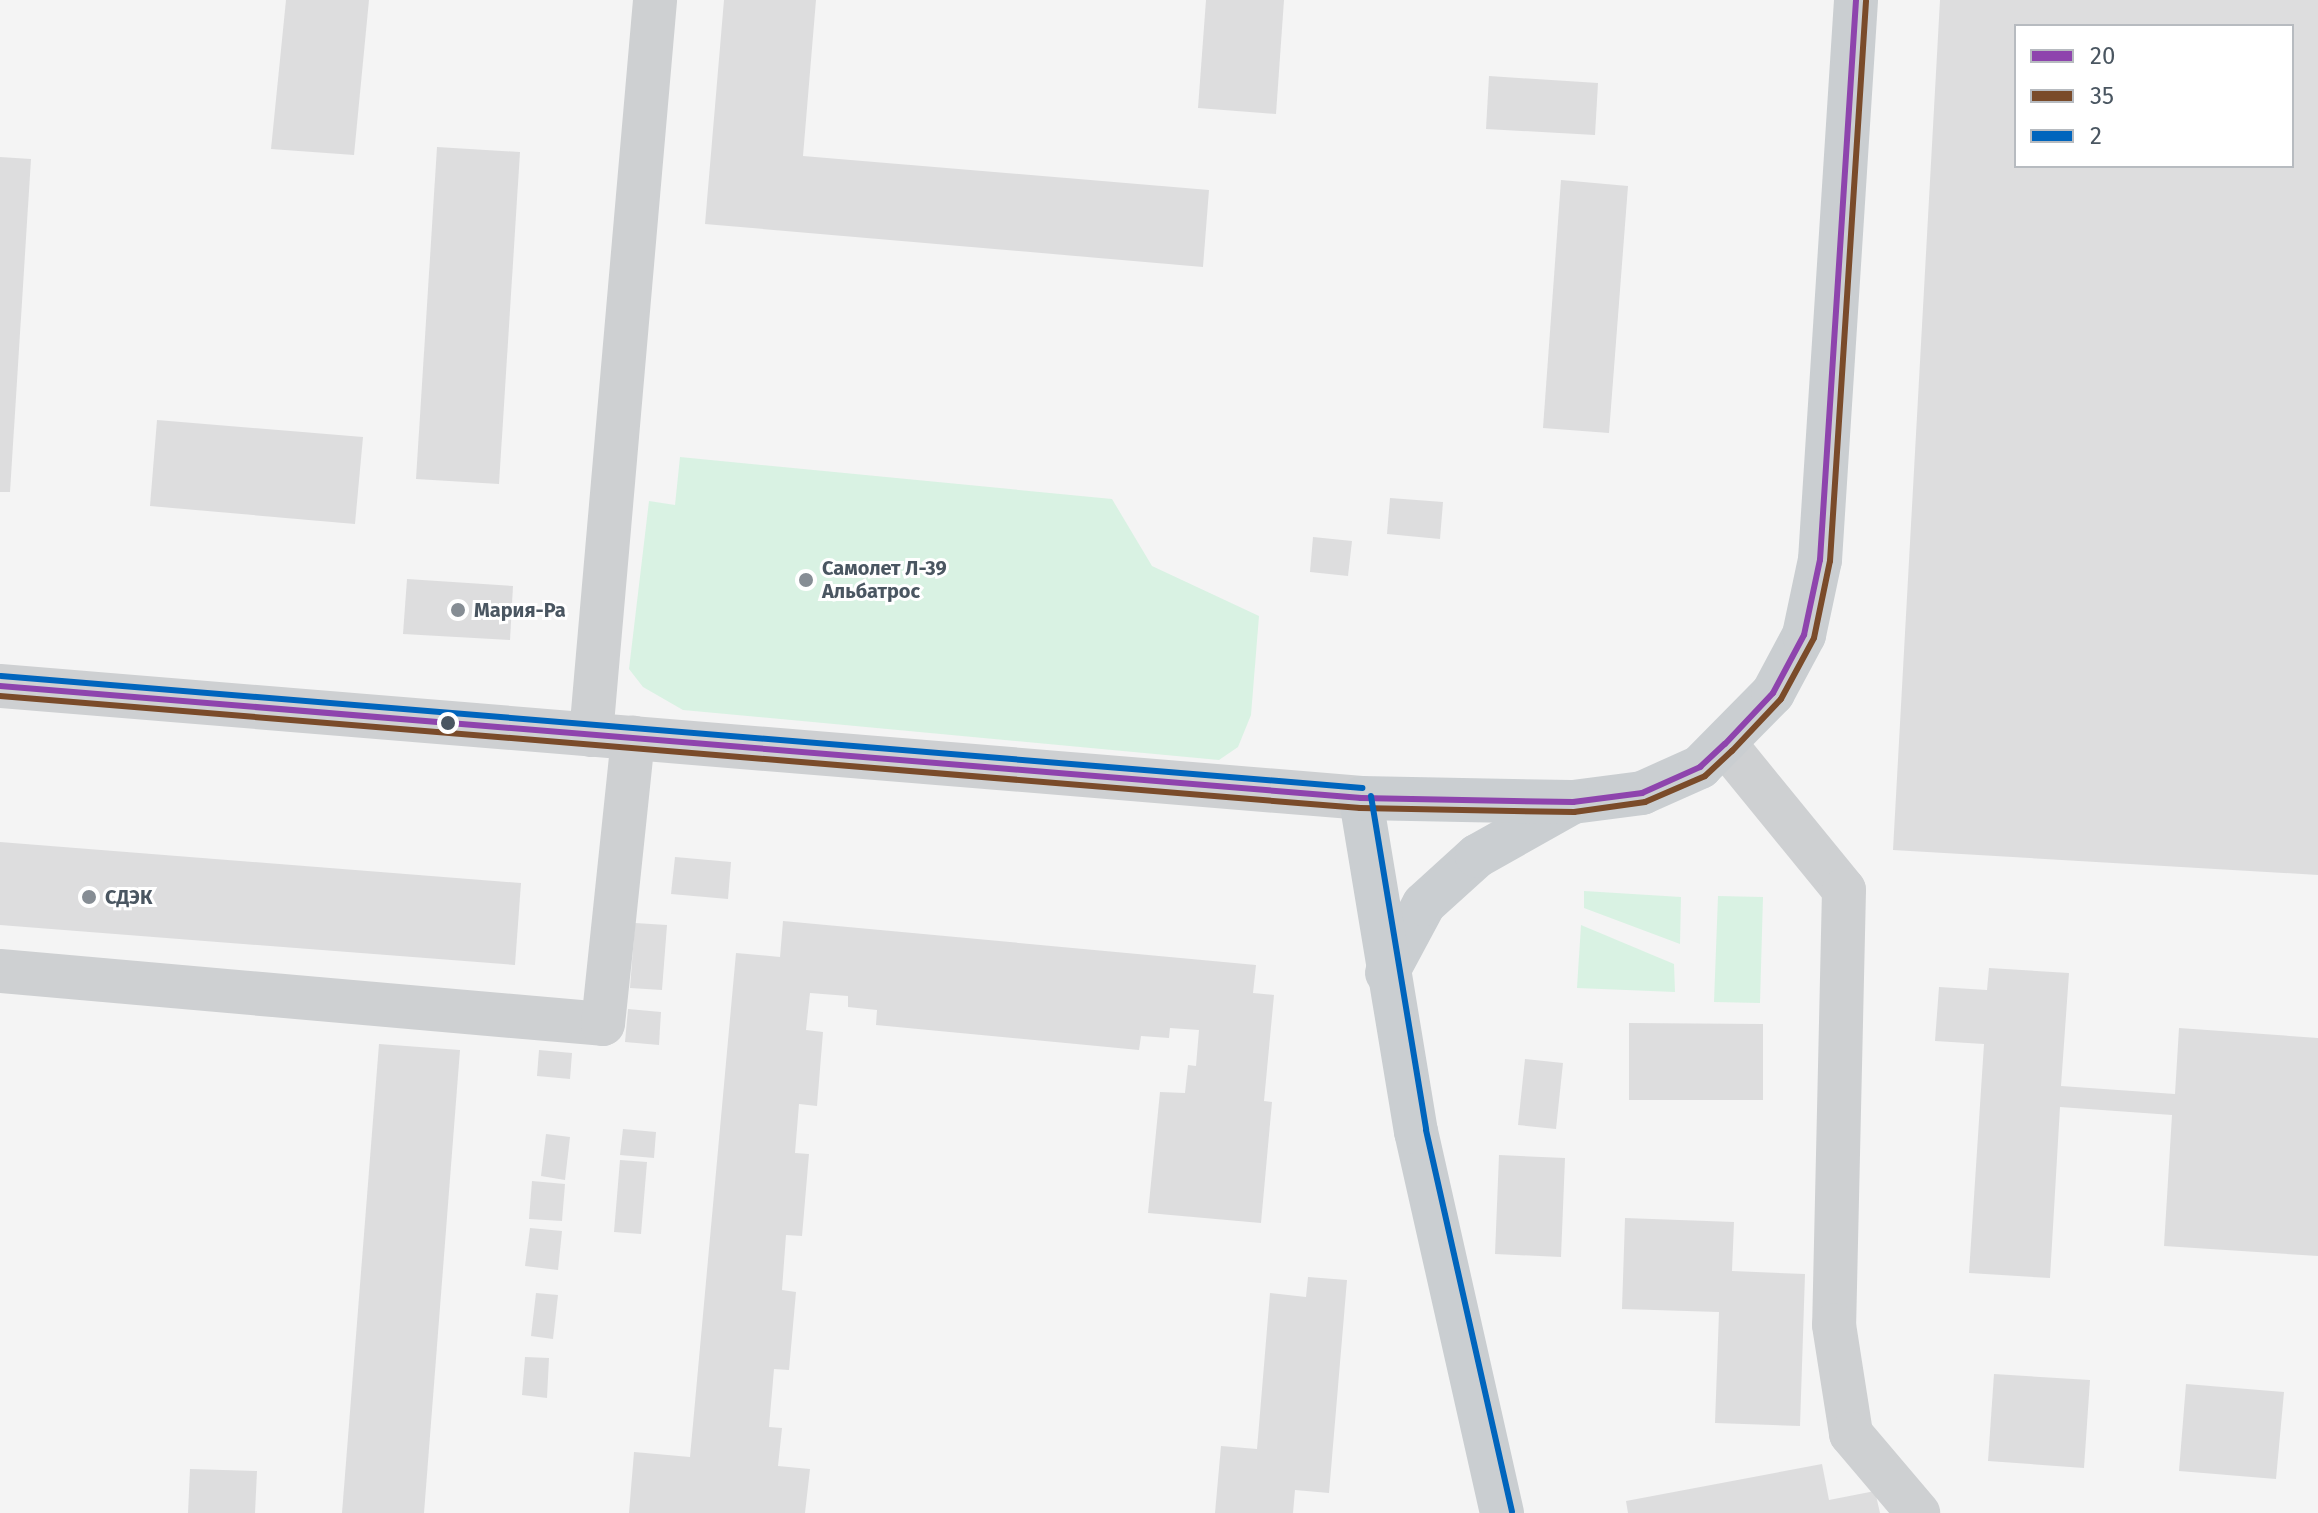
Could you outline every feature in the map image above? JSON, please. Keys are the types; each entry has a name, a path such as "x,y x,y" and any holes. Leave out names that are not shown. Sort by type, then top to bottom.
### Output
{"main road":[{"path":"1502,1513 1445,1268 1387,973 1361,798 1573,802 1642,793 1700,767 1773,693 1804,635 1820,560 1856,0"},
{"path":"1387,973 1424,904 1477,856 1573,802"}],"street":[{"path":"0,971 603,1024 612,736 655,0"},
{"path":"0,686 1361,798"},
{"path":"1725,744 1844,890 1834,1325 1851,1434 1918,1513"}],"green space":[{"path":"680,457 1112,499 1152,566 1259,616 1251,715 1238,747 1219,760 683,710 643,687 629,669 649,501 675,505"},
{"path":"1584,891 1681,897 1680,944 1584,908"},
{"path":"1718,896 1763,897 1760,1003 1714,1002"},
{"path":"1581,925 1674,964 1675,992 1577,988"}],"building":[{"path":"286,0 369,0 354,155 271,149"},
{"path":"724,0 816,0 803,156 1209,190 1203,267 705,224"},
{"path":"1206,0 1284,0 1276,114 1198,108"},
{"path":"1940,0 2318,0 2318,875 1893,850"},
{"path":"1489,76 1598,83 1595,135 1486,129"},
{"path":"437,147 520,152 499,484 416,479"},
{"path":"0,157 31,159 10,492 0,492"},
{"path":"1561,180 1628,186 1609,433 1543,428"},
{"path":"157,420 363,437 355,524 150,506"},
{"path":"1390,498 1443,502 1440,539 1387,534"},
{"path":"1313,537 1352,541 1348,576 1310,572"},
{"name":"Мария-Ра","path":"407,579 513,586 510,640 403,634"},
{"path":"0,842 521,883 515,965 0,925"},
{"path":"675,857 731,862 728,899 671,894"},
{"path":"783,921 1256,965 1253,993 1274,995 1264,1101 1272,1102 1261,1223 1148,1213 1160,1092 1185,1093 1188,1065 1196,1066 1199,1030 1170,1028 1169,1038 1141,1036 1139,1050 876,1025 877,1010 848,1007 848,996 810,993 806,1030 823,1032 817,1106 799,1104 795,1153 809,1154 802,1236 786,1235 782,1290 796,1292 789,1370 774,1369 769,1427 782,1428 778,1466 810,1469 805,1513 629,1513 634,1452 690,1457 736,953 780,957"},
{"path":"635,923 667,925 662,990 630,988"},
{"path":"1989,968 2069,973 2061,1086 2175,1094 2179,1028 2318,1038 2318,1256 2164,1246 2172,1115 2060,1107 2050,1278 1969,1273 1984,1044 1935,1041 1939,987 1987,990"},
{"path":"628,1009 661,1012 659,1045 625,1042"},
{"path":"1629,1023 1763,1024 1763,1100 1629,1100"},
{"path":"379,1044 460,1050 424,1513 342,1513"},
{"path":"539,1050 572,1053 570,1079 537,1076"},
{"path":"1525,1059 1563,1063 1556,1129 1518,1125"},
{"path":"623,1129 656,1132 654,1158 620,1155"},
{"path":"546,1134 570,1137 565,1180 541,1176"},
{"path":"1499,1155 1565,1158 1561,1257 1495,1254"},
{"path":"620,1160 647,1162 641,1234 614,1232"},
{"path":"532,1181 565,1184 562,1221 529,1219"},
{"path":"1625,1218 1734,1222 1732,1271 1805,1274 1800,1426 1715,1423 1719,1312 1622,1309"},
{"path":"530,1228 562,1231 558,1270 525,1266"},
{"path":"1308,1277 1347,1280 1329,1493 1295,1490 1293,1513 1215,1513 1221,1446 1257,1449 1270,1293 1306,1297"},
{"path":"536,1293 558,1295 553,1339 531,1336"},
{"path":"525,1357 549,1358 547,1398 522,1395"},
{"path":"1994,1374 2090,1380 2084,1468 1988,1461"},
{"path":"2186,1384 2284,1392 2276,1479 2179,1471"},
{"path":"1822,1464 1829,1500 1875,1491 1880,1513 1628,1513 1626,1501"},
{"path":"190,1469 257,1471 255,1513 188,1513"}],"transit line":[{"name":"20","path":"0,686 1361,798 1573,802 1642,793 1700,767 1725,744 1773,693 1804,635 1820,560 1856,0"},
{"name":"35","path":"0,696 1360,808 1574,812 1645,802 1705,776 1732,751 1781,699 1814,638 1830,561 1866,1"},
{"name":"2","path":"1,676 1362,788"},
{"name":"2","path":"1371,796 1426,1130 1512,1511"}],"place":[{"name":"Самолет Л-39 Альбатрос","path":"806,580"},
{"name":"Мария-Ра","path":"458,610"},
{"name":"СДЭК","path":"89,897"}]}
